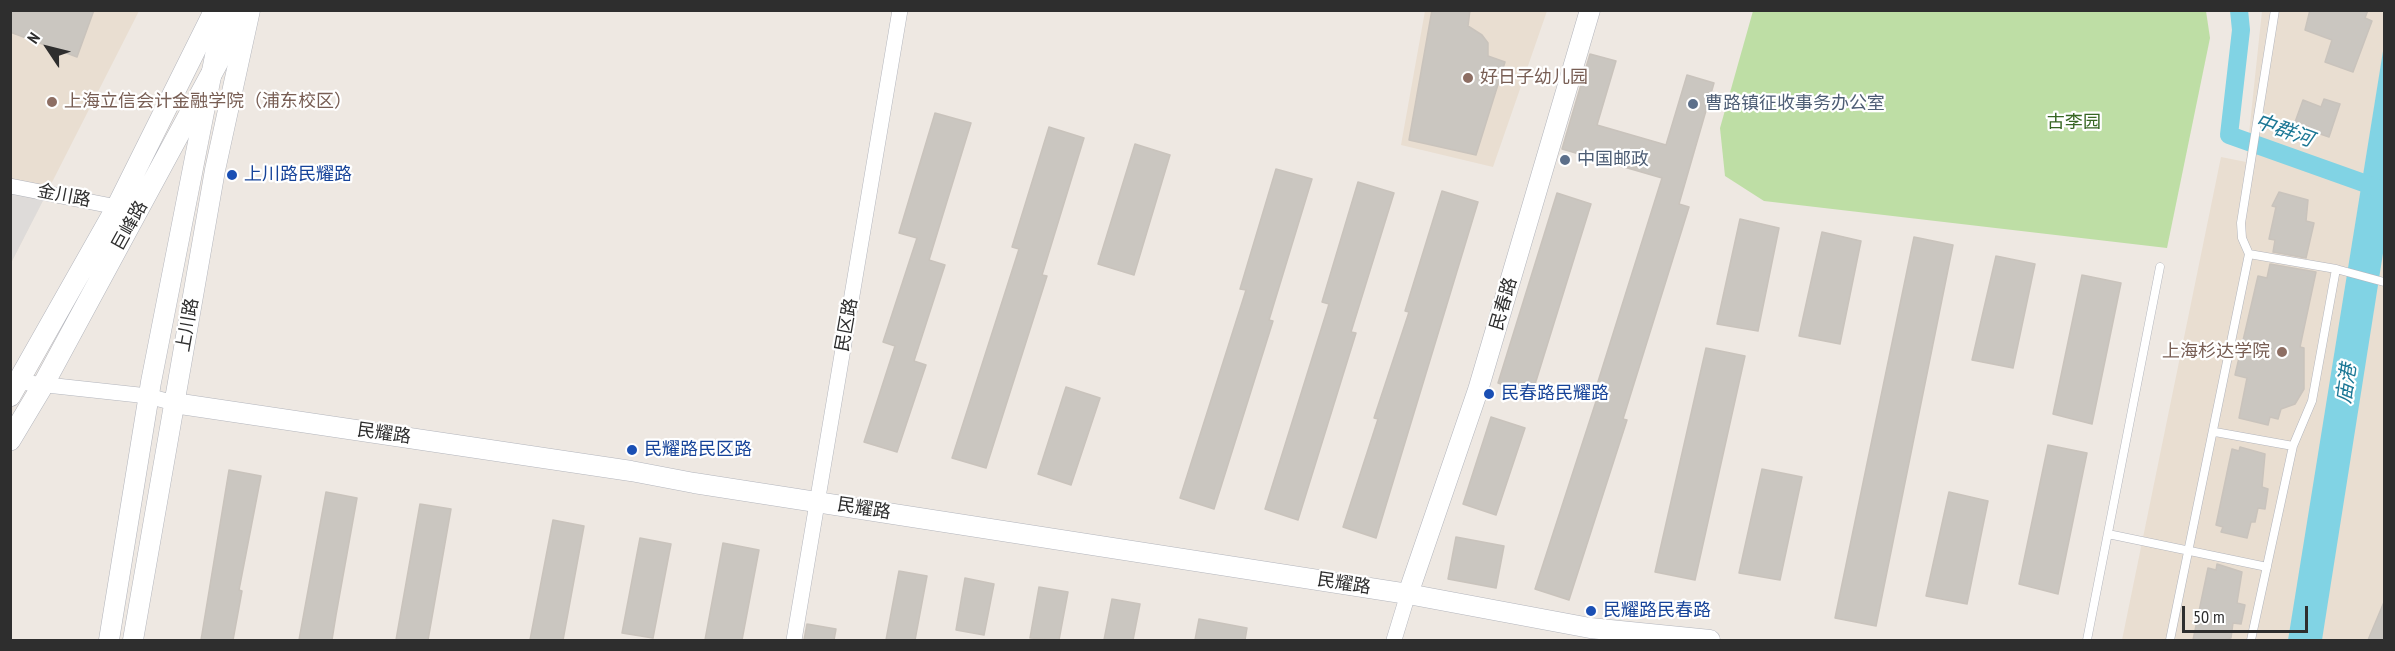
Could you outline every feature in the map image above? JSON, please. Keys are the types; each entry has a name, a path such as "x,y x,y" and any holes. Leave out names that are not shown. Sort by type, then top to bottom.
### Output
{"main road":[{"name":"巨峰路","path":"13,386 117,207 215,10"},
{"name":"巨峰路","path":"10,440 201,106 212,75 248,10"}],"street":[{"path":"212,75 224,10"},
{"name":"上川路","path":"133,640 220,142 248,10"},
{"name":"民区路","path":"794,640 900,10"},
{"name":"民春路","path":"1408,594 1478,390 1590,10"},
{"path":"167,105 177,103 201,106 216,120 220,142"},
{"name":"上川路","path":"109,640 148,396 201,106"},
{"name":"金川路","path":"10,186 117,207"},
{"name":"民耀路","path":"13,386 43,385 148,396 174,403 631,471 694,483 1408,594 1590,628 1710,640"},
{"path":"1394,640 1408,594"}],"lane":[{"path":"2170,640 2215,432 2249,254 2242,238 2241,223 2275,10"},
{"path":"2249,254 2336,269 2385,282"},
{"path":"2087,640 2160,267"},
{"path":"2252,640 2292,446 2312,401 2336,269"},
{"path":"2215,432 2292,446"},
{"path":"2108,534 2267,567"}],"shaded area":[{"name":"上海立信会计金融学院（浦东校区）","path":"11,11 139,11 11,263"},
{"name":"好日子幼儿园","path":"1425,11 1547,11 1493,167 1401,145"},
{"name":"上海杉达学院","path":"2262,11 2384,11 2384,640 2122,640 2221,157 2246,162"},
{"path":"11,186 47,193 11,263"}],"green space":[{"name":"古李园","path":"1753,11 2206,11 2210,38 2167,248 1764,201 1725,176 1720,128"}],"water":[{"name":"庙港","path":"2384,45 2384,247 2322,640 2288,640"}],"building":[{"path":"10,10 94,10 77,57 10,32"},
{"path":"1432,10 1470,10 1468,26 1482,35 1488,43 1488,56 1505,62 1476,155 1409,140"},
{"path":"2310,10 2368,10 2365,18 2372,21 2353,72 2325,62 2332,40 2305,30"},
{"path":"1590,54 1616,61 1597,125 1666,145 1687,75 1714,83 1679,204 1689,207 1623,419 1627,420 1569,600 1535,589 1600,389 1596,388 1662,178 1562,149"},
{"path":"2324,99 2340,104 2329,137 2294,125 2303,100 2321,107"},
{"path":"935,113 971,123 929,260 945,265 914,361 926,365 897,452 864,442 895,346 883,342 917,238 899,233"},
{"path":"1049,127 1084,138 1042,275 1047,276 986,468 952,458 1019,249 1012,247"},
{"path":"1135,144 1170,155 1134,275 1098,264"},
{"path":"1276,169 1312,179 1269,320 1273,321 1214,509 1180,498 1246,290 1240,289"},
{"path":"1358,182 1394,193 1351,332 1356,333 1298,520 1265,509 1329,304 1322,302"},
{"path":"1442,191 1478,202 1376,538 1343,527 1378,419 1374,418 1409,312 1405,311"},
{"path":"2279,192 2308,200 2306,221 2314,223 2306,258 2273,252 2275,240 2269,239 2276,207 2272,206"},
{"path":"1557,193 1591,204 1532,394 1498,383"},
{"path":"1740,219 1779,228 1758,331 1717,324"},
{"path":"1822,232 1861,241 1840,344 1799,336"},
{"path":"1914,237 1953,245 1876,626 1835,618"},
{"path":"1996,256 2035,264 2013,368 1972,360"},
{"path":"2270,264 2316,272 2300,347 2304,348 2304,389 2295,404 2281,409 2278,419 2270,417 2268,425 2239,418 2247,378 2235,375 2258,276 2267,278"},
{"path":"2082,275 2121,283 2092,424 2053,414"},
{"path":"1706,348 1745,356 1695,580 1655,572"},
{"path":"1066,387 1100,398 1071,485 1038,474"},
{"path":"1491,417 1525,428 1496,515 1463,504"},
{"path":"2048,445 2087,453 2058,594 2019,584"},
{"path":"2240,447 2265,454 2262,487 2268,489 2265,509 2258,508 2255,522 2251,522 2247,538 2221,532 2223,527 2216,525 2232,449 2239,451"},
{"path":"1762,469 1802,477 1780,580 1739,573"},
{"path":"229,470 261,476 239,590 242,591 233,640 201,640"},
{"path":"326,492 357,498 332,640 299,640"},
{"path":"1949,492 1988,501 1967,604 1926,596"},
{"path":"420,504 451,509 428,640 396,640"},
{"path":"553,520 584,526 563,640 530,640"},
{"path":"1456,537 1504,546 1496,588 1448,579"},
{"path":"640,538 671,544 653,638 622,633"},
{"path":"723,543 759,550 742,640 705,640"},
{"path":"2217,564 2242,572 2237,603 2245,605 2241,624 2233,623 2231,638 2193,640 2208,568 2216,570"},
{"path":"899,571 927,576 915,640 886,640"},
{"path":"965,578 994,584 984,635 956,630"},
{"path":"1039,587 1068,592 1059,640 1030,638"},
{"path":"1112,599 1140,604 1133,640 1104,640"},
{"path":"2384,602 2385,640 2368,640"},
{"path":"1199,619 1247,628 1245,640 1195,640"},
{"path":"807,624 836,629 834,640 804,640"}],"waterway":[{"name":"中群河","path":"2239,10 2241,30 2229,135 2375,187"}],"place":[{"name":"好日子幼儿园","path":"1468,78"},
{"name":"上海立信会计金融学院（浦东校区）","path":"52,102"},
{"name":"曹路镇征收事务办公室","path":"1693,104"},
{"name":"中国邮政","path":"1565,160"},
{"name":"上川路民耀路","path":"232,175"},
{"name":"上海杉达学院","path":"2282,352"},
{"name":"民春路民耀路","path":"1489,394"},
{"name":"民耀路民区路","path":"632,450"},
{"name":"民耀路民春路","path":"1591,611"}]}
